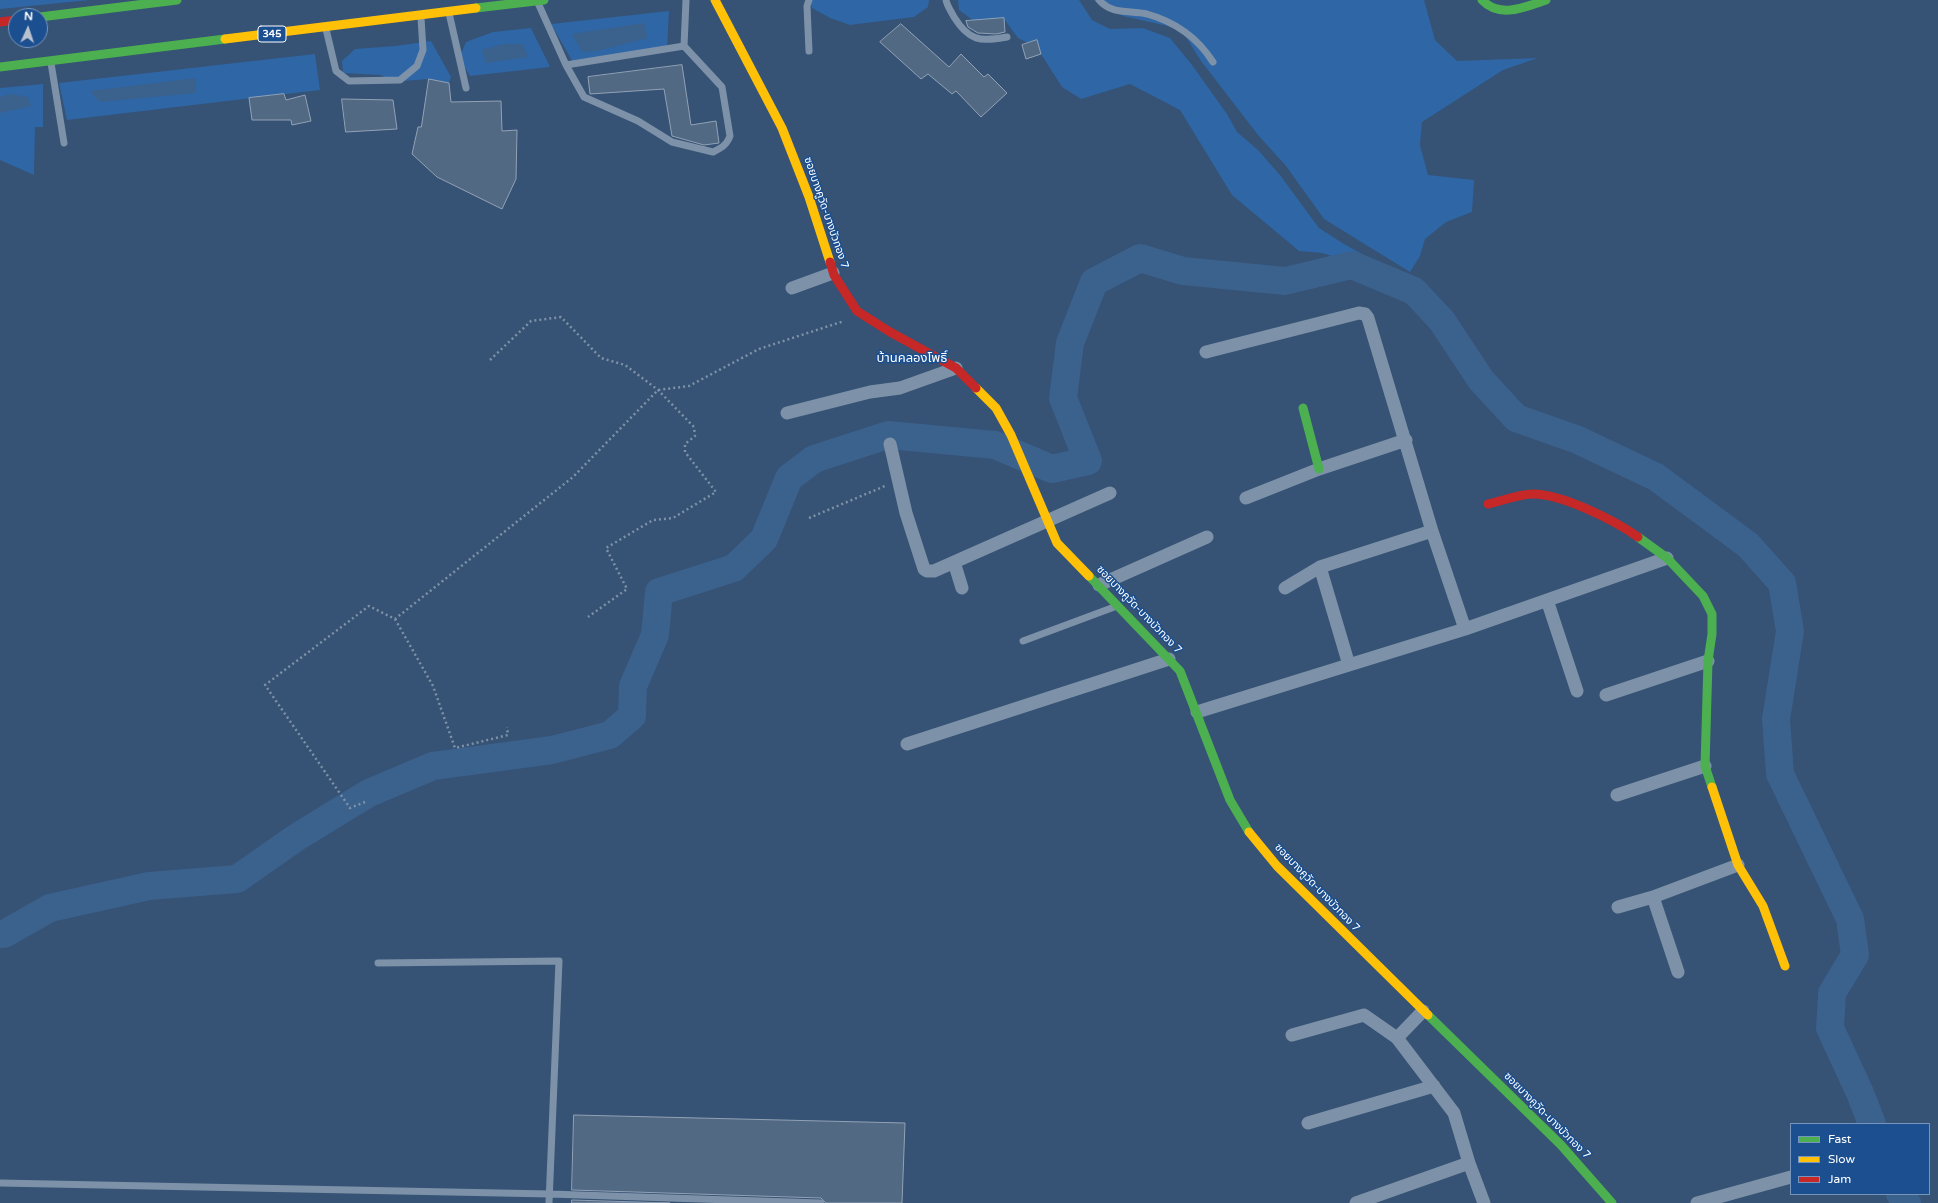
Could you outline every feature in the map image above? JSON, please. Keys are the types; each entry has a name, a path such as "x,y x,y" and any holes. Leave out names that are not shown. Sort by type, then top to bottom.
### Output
{"street":[{"path":"48,16 100,9 127,3 177,0"},
{"name":"345","path":"0,67 540,0"},
{"name":"ซอยบางคูวัด-บางบัวทอง 7","path":"715,0 782,128 809,197 833,273 857,311 890,332 956,368 996,408 1011,434 1057,543 1119,605 1180,671 1230,800 1245,828 1277,866 1422,1011 1561,1145 1612,1203"},
{"path":"1482,0 1485,5 1497,10 1512,11 1546,0"},
{"path":"792,288 833,273"},
{"path":"1206,352 1359,313 1365,314 1368,318 1406,440 1432,531 1465,629"},
{"path":"787,413 870,392 900,388 956,368"},
{"path":"1303,408 1319,468"},
{"path":"1246,498 1319,468 1406,440"},
{"path":"890,444 906,513 924,569 927,571 934,571 1110,493"},
{"path":"1488,504 1532,494 1551,496 1579,506 1626,528 1667,558 1703,596 1712,614 1712,634 1708,661 1705,766 1738,865 1763,906 1784,966"},
{"path":"1285,588 1320,567 1432,531"},
{"path":"1099,585 1207,537"},
{"path":"1197,712 1465,629 1667,558"},
{"path":"954,562 962,588"},
{"path":"1320,567 1350,665"},
{"path":"1546,600 1577,691"},
{"path":"907,744 1169,660"},
{"path":"1606,695 1708,661"},
{"path":"1617,795 1705,766"},
{"path":"1618,907 1738,865"},
{"path":"1653,896 1678,972"},
{"path":"1397,1038 1422,1011"},
{"path":"1292,1035 1364,1015 1397,1038 1454,1113 1469,1163 1484,1203"},
{"path":"1308,1123 1434,1086"},
{"path":"1356,1203 1469,1163"},
{"path":"1697,1203 1790,1177"}],"lane":[{"path":"100,9 104,0"},
{"path":"540,0 544,15 562,57 584,97 638,120 672,142 714,152 728,142 730,136 722,87 684,46 686,0"},
{"path":"809,0 807,6 810,51"},
{"path":"946,0 960,27 970,36 986,41 1007,37"},
{"path":"1099,0 1109,10 1148,14 1171,22 1190,34 1205,49 1213,62"},
{"path":"449,11 466,88"},
{"path":"326,27 336,72 349,81 400,80 417,66 423,50 420,15"},
{"path":"566,65 684,46"},
{"path":"50,61 64,142"},
{"path":"1023,642 1119,605"},
{"path":"378,962 559,961 549,1203"},
{"path":"0,1183 550,1194 821,1203"}],"path":[{"path":"395,619 573,477 658,390 689,386 759,349 845,320 857,311"},
{"path":"490,360 531,321 561,317 601,358 625,365 658,390 694,428 695,436 685,444 685,452 716,492 673,518 653,520 606,548 627,588 588,617"},
{"path":"809,518 898,480"},
{"path":"365,802 350,808 265,685 369,606 395,619 433,686 455,748 508,735 507,727"}],"shaded area":[{"path":"0,0 90,0 8,8 0,9"},
{"path":"810,0 929,0 928,7 914,17 850,25 830,18 812,8"},
{"path":"958,0 1079,0 1092,20 1110,29 1143,28 1170,38 1192,65 1227,114 1237,132 1258,150 1280,175 1319,228 1344,244 1405,278 1322,253 1299,251 1232,195 1180,110 1130,84 1081,99 1062,87 1041,54 1037,40 1028,43 1018,38 1004,19 974,21 959,10"},
{"path":"1093,0 1424,0 1435,40 1457,61 1538,58 1503,70 1422,122 1420,145 1428,175 1474,180 1472,212 1446,222 1425,239 1420,256 1410,272 1324,219 1286,166 1258,135 1201,61 1181,29 1123,16"},
{"path":"669,11 667,51 574,64 551,24"},
{"path":"644,23 648,38 597,51 582,52 572,34"},
{"path":"531,28 550,67 470,76 459,58 466,42 493,32"},
{"path":"431,41 451,77 449,83 429,79 391,82 381,75 343,73 342,61 355,49 395,46"},
{"path":"503,44 523,44 528,57 486,63 482,50"},
{"path":"315,54 320,90 67,120 59,83"},
{"path":"196,78 195,93 100,102 90,91"},
{"path":"43,84 43,127 35,127 34,175 0,160 0,88"},
{"path":"10,94 28,97 31,106 0,113 0,97"}],"building":[{"path":"1004,18 1005,32 996,34 978,33 968,27 966,21"},
{"path":"901,24 949,67 961,54 984,77 988,74 1007,93 981,117 956,91 952,94 928,74 921,79 880,42"},
{"path":"1037,40 1041,54 1026,59 1022,45"},
{"path":"682,65 691,125 716,121 719,143 704,145 672,136 664,89 590,94 588,77"},
{"path":"429,79 449,83 451,102 501,101 502,131 517,130 516,179 502,209 437,177 412,154 418,127 421,127"},
{"path":"284,94 286,100 305,95 311,121 292,125 291,120 252,120 249,98"},
{"path":"342,99 393,100 397,129 346,132"},
{"path":"574,1115 905,1123 902,1203 826,1203 821,1198 572,1190"},
{"path":"572,1200 670,1203 572,1203"}],"waterway":[{"path":"0,934 4,934 50,908 149,886 237,879 297,837 369,793 433,766 552,750 610,735 632,716 633,686 655,635 659,592 734,568 764,539 789,478 814,459 888,435 995,445 1052,469 1088,461 1063,398 1070,343 1094,282 1140,258 1183,271 1285,281 1352,265 1414,291 1442,321 1481,380 1516,418 1578,440 1656,477 1748,545 1782,583 1790,631 1776,719 1780,774 1850,919 1855,955 1832,993 1830,1028 1860,1093 1872,1123"},
{"path":"1901,1195 1907,1203"}],"traffic: fast":[{"path":"48,16 177,0"},
{"path":"476,8 544,0"},
{"path":"1482,0 1489,6 1505,10 1513,10 1546,0"},
{"path":"0,67 225,39"},
{"path":"1303,408 1319,469"},
{"path":"1638,537 1667,558 1703,596 1712,614 1712,634 1708,661 1705,766 1712,787"},
{"path":"1089,576 1180,671 1230,800 1249,832"},
{"path":"1428,1015 1561,1145 1612,1203"}],"traffic: slow":[{"path":"715,0 782,128 809,197 830,262"},
{"path":"225,39 476,8"},
{"path":"976,388 996,408 1011,435 1057,543 1089,576"},
{"path":"1712,787 1738,865 1763,906 1785,966"},
{"path":"1249,832 1277,866 1428,1015"}],"traffic: jam":[{"path":"0,22 8,21"},
{"path":"830,262 834,275 857,311 890,332 956,368 976,388"},
{"path":"1488,504 1522,495 1545,495 1558,498 1587,509 1616,523 1638,537"}],"district":[{"name":"บ้านคลองโพธิ์","path":"912,359"}]}
